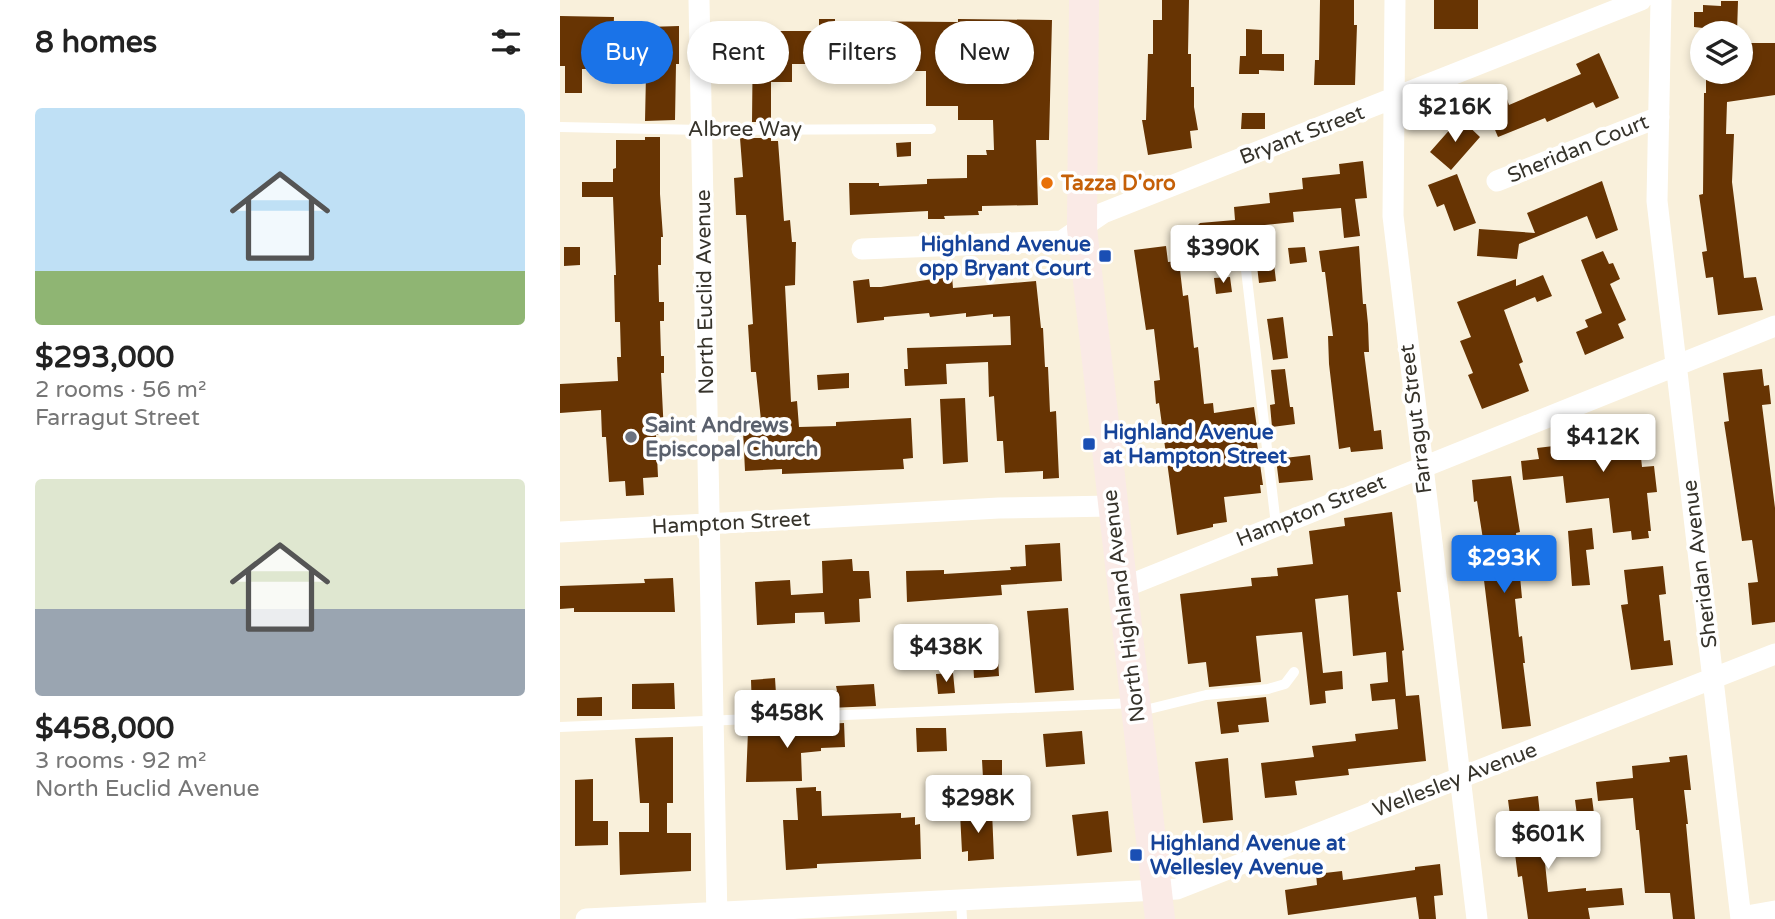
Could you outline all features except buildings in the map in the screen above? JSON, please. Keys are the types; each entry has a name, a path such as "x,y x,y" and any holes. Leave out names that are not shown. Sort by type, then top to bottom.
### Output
{"main road":[{"name":"North Highland Avenue","path":"1084,0 1082,228 1158,905"}],"street":[{"name":"North Euclid Avenue","path":"699,0 716,916"},
{"name":"Farragut Street","path":"1395,0 1393,216 1477,919"},
{"name":"Bryant Street","path":"862,249 1062,241 1103,213 1642,0"},
{"name":"Sheridan Avenue","path":"1661,0 1657,201 1741,918"},
{"name":"Sheridan Court","path":"1497,181 1660,117"},
{"name":"Hampton Street","path":"1122,588 1775,326"},
{"name":"Hampton Street","path":"560,532 999,508 1112,506"},
{"name":"Wellesley Avenue","path":"586,919 1158,905 1177,889 1775,654"},
{"path":"1741,918 1775,911"}],"lane":[{"name":"Albree Way","path":"560,127 702,130 931,129"},
{"path":"1246,270 1276,525"},
{"path":"560,727 1136,708 1206,695 1268,689 1285,684 1294,672"}],"place":[{"name":"Tazza D'oro","path":"1047,183"},
{"name":"Highland Avenue opp Bryant Court","path":"1105,256"},
{"name":"Saint Andrews Episcopal Church","path":"631,437"},
{"name":"Highland Avenue at Hampton Street","path":"1089,444"},
{"name":"Highland Avenue at Wellesley Avenue","path":"1136,855"}]}
